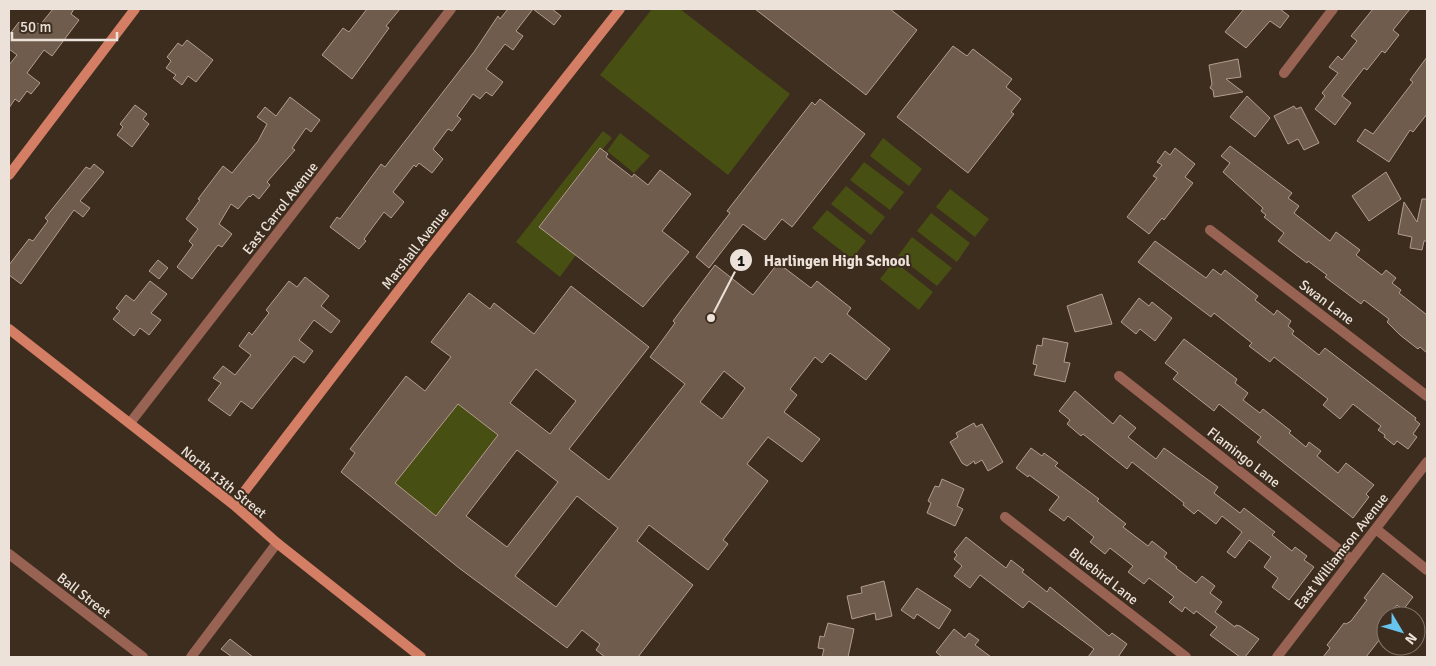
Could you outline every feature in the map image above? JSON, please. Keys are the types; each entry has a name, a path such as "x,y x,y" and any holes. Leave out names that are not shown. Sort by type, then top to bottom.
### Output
{"street":[{"path":"9,175 135,9"},
{"name":"East Carrol Avenue","path":"130,424 451,9"},
{"name":"Marshall Avenue","path":"234,505 431,248 620,9"},
{"path":"1284,73 1333,9"},
{"name":"Swan Lane","path":"1210,230 1427,396"},
{"name":"North 13th Street","path":"9,329 234,505 277,543 421,657"},
{"name":"Flamingo Lane","path":"1119,376 1352,560"},
{"name":"East Williamson Avenue","path":"1277,657 1427,462"},
{"name":"Bluebird Lane","path":"1005,517 1186,657"},
{"path":"1376,529 1427,570"},
{"path":"191,657 277,543"},
{"name":"Ball Street","path":"9,554 142,657"}],"green space":[{"path":"652,9 680,9 790,94 728,175 600,75"},
{"path":"603,131 612,138 602,150 599,148 539,227 576,255 560,277 516,242"},
{"path":"620,133 650,156 634,173 607,151"},
{"path":"883,138 922,169 909,186 870,156"},
{"path":"864,162 904,192 890,210 850,180"},
{"path":"846,186 885,217 871,235 831,204"},
{"path":"950,189 989,219 975,237 936,207"},
{"path":"827,210 866,241 852,259 812,228"},
{"path":"931,213 970,243 957,262 917,231"},
{"path":"912,237 952,268 937,286 898,256"},
{"path":"894,261 933,292 919,310 880,279"},
{"path":"470,387 471,414 498,435 436,516 395,483"}],"building":[{"path":"53,9 74,9 71,14 79,20 52,56 44,50 27,73 40,83 31,94 27,91 19,102 15,99 9,108 9,65 17,55 9,49 9,35 19,22 31,31 38,23 40,25"},
{"path":"367,9 400,9 386,26 389,28 352,79 322,55 343,28 349,32"},
{"path":"508,9 533,9 516,31 523,36 513,50 505,44 486,69 503,82 492,96 486,92 480,99 473,94 457,116 461,119 452,131 448,129 433,149 443,159 432,173 419,163 416,167 414,165 393,192 404,202 391,218 384,212 359,249 330,227 337,217 340,219 381,164 385,167 474,52 498,16 500,19"},
{"path":"533,9 552,9 561,16 554,25"},
{"path":"755,9 890,9 917,30 866,95"},
{"path":"1244,9 1280,9 1289,16 1280,28 1270,21 1246,48 1225,32"},
{"path":"1373,9 1410,9 1393,30 1399,35 1385,53 1382,51 1367,70 1364,68 1342,96 1351,103 1335,125 1315,109 1325,96 1322,93 1338,73 1329,67 1338,56 1342,60 1357,41 1351,36"},
{"path":"187,40 213,60 196,82 188,76 182,85 173,78 176,75 166,68 171,61 167,57 178,43 182,46"},
{"path":"953,46 967,56 973,49 1012,79 1006,87 1021,99 1011,112 1014,114 968,173 897,117"},
{"path":"1427,57 1427,114 1413,132 1410,130 1389,162 1357,141 1365,129 1373,134 1413,82 1410,80"},
{"path":"1238,59 1241,77 1226,79 1243,92 1214,97 1213,90 1210,88 1212,84 1209,65"},
{"path":"1247,96 1270,118 1255,137 1230,117"},
{"path":"290,97 320,120 311,132 306,128 292,148 295,150 267,182 270,185 259,199 253,194 238,209 231,204 219,224 232,234 222,247 218,245 192,279 177,267 193,245 189,241 198,229 186,219 200,200 198,199 223,166 232,173 258,141 267,124 257,117 265,107 276,116"},
{"path":"820,99 865,134 792,227 782,219 765,240 743,224 709,268 696,257 730,213 727,211 812,102 815,105"},
{"path":"135,105 147,114 143,119 149,124 132,147 117,135 123,127 120,124"},
{"path":"1294,106 1296,109 1301,107 1319,143 1304,150 1298,139 1288,144 1274,116"},
{"path":"1230,146 1292,193 1288,198 1299,206 1294,213 1330,241 1336,232 1360,250 1356,255 1382,275 1386,270 1396,278 1392,283 1401,290 1399,293 1427,315 1427,353 1420,347 1418,349 1400,335 1387,322 1389,319 1364,300 1361,304 1325,277 1327,275 1308,261 1307,263 1278,241 1284,233 1264,217 1266,215 1261,211 1263,208 1223,172 1230,163 1221,156"},
{"path":"600,148 608,154 606,157 632,177 634,174 648,185 660,170 691,194 662,231 689,252 643,307 539,227"},
{"path":"1175,148 1195,164 1185,177 1193,183 1164,220 1162,218 1149,234 1127,217 1157,178 1153,176 1162,165 1157,162 1165,151 1170,155"},
{"path":"94,164 104,172 80,201 90,208 83,217 74,210 21,284 9,275 9,265 29,239 33,241 48,221 45,218 86,167 90,169"},
{"path":"1386,172 1401,199 1369,221 1352,196"},
{"path":"1422,199 1427,199 1427,241 1424,241 1422,250 1410,248 1412,237 1398,234 1404,202 1417,222"},
{"path":"1155,241 1206,278 1213,269 1221,275 1225,270 1258,296 1255,300 1274,315 1277,310 1291,321 1288,326 1294,331 1292,334 1319,355 1325,348 1416,418 1415,420 1420,424 1413,434 1417,437 1408,449 1397,441 1394,445 1384,437 1385,435 1378,430 1381,426 1353,404 1340,419 1323,405 1328,399 1274,357 1270,362 1249,346 1252,343 1214,313 1211,317 1138,262"},
{"path":"158,260 168,268 159,279 149,271"},
{"path":"778,263 811,288 817,281 851,308 847,314 890,349 866,380 830,353 822,363 815,357 790,389 797,395 784,412 820,439 802,462 768,437 747,464 768,481 723,540 728,544 708,570 649,525 637,541 693,585 638,657 605,657 596,650 600,644 582,630 567,648 459,568 341,472 355,453 350,449 406,376 425,391 451,357 431,342 469,293 490,309 494,303 534,334 571,286 649,347 569,449 609,480 685,384 650,357 675,323 673,321 715,265 753,295","holes":["536,369 576,401 550,434 510,403","724,371 745,388 722,419 700,402","458,404 498,435 436,516 395,483","517,450 558,482 507,547 466,516","577,496 618,528 556,607 515,576"]},
{"path":"305,277 329,296 321,306 340,321 331,333 314,320 299,340 313,351 304,363 294,356 252,409 241,401 230,416 208,400 221,383 213,378 223,366 235,375 251,355 239,346 249,332 252,335 269,313 266,310 289,281 297,287"},
{"path":"150,281 167,294 151,313 161,320 149,335 140,328 134,336 113,319 120,311 116,308 126,295 134,301"},
{"path":"1102,294 1112,324 1075,332 1067,306"},
{"path":"1139,298 1149,306 1152,302 1172,318 1155,341 1140,329 1136,334 1121,322"},
{"path":"1043,338 1068,343 1064,362 1070,363 1065,382 1034,375 1037,365 1033,364 1037,345 1042,346"},
{"path":"1184,339 1237,379 1235,383 1248,393 1243,400 1260,413 1263,409 1291,431 1289,433 1306,447 1309,442 1321,451 1317,456 1338,473 1346,463 1374,485 1366,494 1369,497 1353,518 1257,442 1261,437 1219,404 1214,411 1173,379 1178,373 1165,363"},
{"path":"1075,391 1113,424 1120,415 1136,428 1128,437 1156,459 1164,448 1218,487 1214,493 1240,513 1244,508 1275,532 1272,535 1292,551 1295,547 1307,556 1304,560 1314,567 1289,600 1272,587 1278,578 1264,567 1271,557 1249,540 1235,558 1227,552 1242,532 1222,516 1216,524 1198,510 1194,514 1183,505 1184,503 1132,462 1127,469 1083,434 1081,436 1067,424 1070,420 1059,411"},
{"path":"974,423 976,427 982,424 1003,462 988,471 982,460 975,464 974,461 967,466 962,463 950,442 958,437 956,433"},
{"path":"1031,448 1042,456 1044,453 1058,463 1055,466 1099,499 1097,501 1126,524 1123,527 1148,546 1152,541 1167,553 1164,557 1196,583 1202,576 1215,586 1210,593 1222,602 1215,612 1235,627 1236,625 1240,626 1259,639 1245,657 1240,657 1210,635 1217,627 1196,611 1194,614 1185,607 1182,612 1169,602 1174,597 1149,578 1144,584 1128,572 1133,566 1110,548 1105,554 1090,542 1094,537 1068,516 1064,521 1049,510 1059,497 1016,468"},
{"path":"942,479 964,489 957,506 963,509 955,526 927,513 931,503 928,501 935,486 939,487"},
{"path":"966,537 1006,568 1011,560 1024,570 1022,572 1047,592 1050,587 1109,636 1112,633 1127,644 1118,657 1088,657 1094,649 1029,601 1023,608 980,575 970,588 954,576 962,566 954,559 957,555 954,552"},
{"path":"1383,573 1413,597 1406,606 1376,606 1376,644 1366,657 1323,657 1330,648 1327,645 1344,623 1346,624 1351,621 1367,600 1364,598"},
{"path":"884,581 892,616 876,620 875,613 852,619 847,596 862,593 861,587"},
{"path":"917,588 951,610 939,629 917,614 914,619 901,610"},
{"path":"828,623 854,629 848,657 822,657 824,649 818,648 820,636 824,637"},
{"path":"954,629 965,638 969,633 979,640 975,645 991,657 942,657 936,652"},
{"path":"230,639 253,657 232,657 221,649"}],"place":[{"name":"Harlingen High School","path":"711,318"}]}
